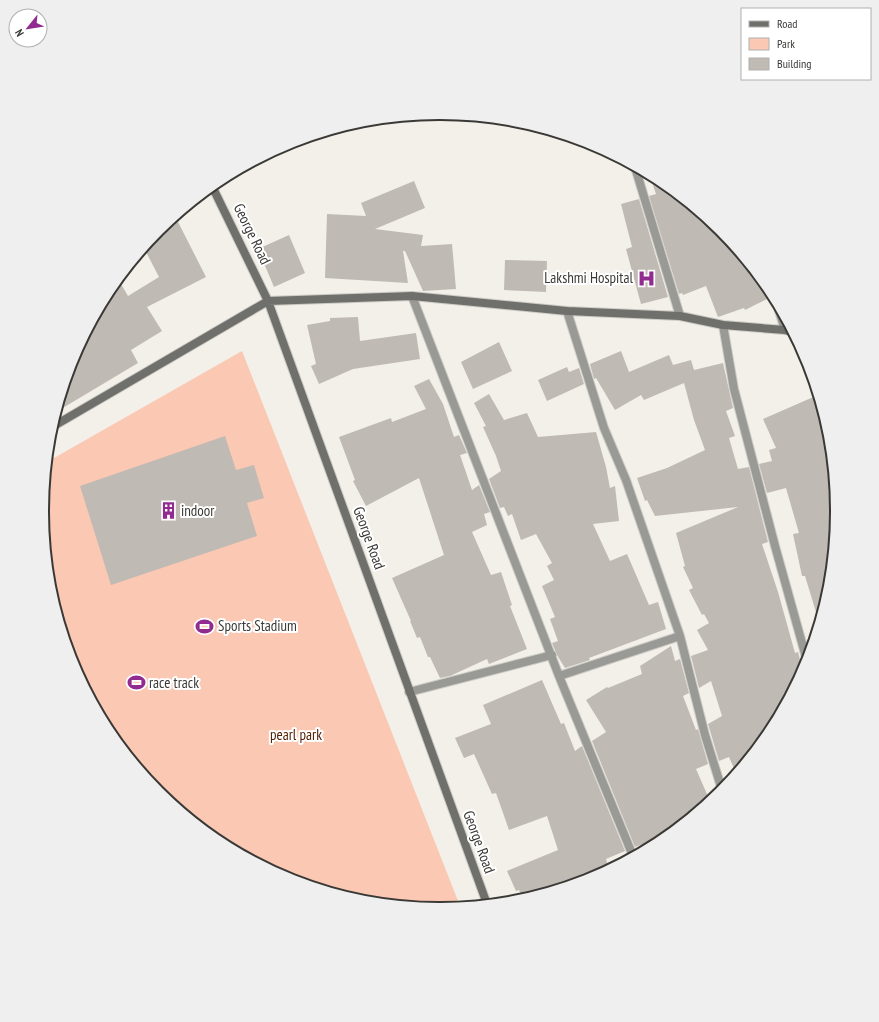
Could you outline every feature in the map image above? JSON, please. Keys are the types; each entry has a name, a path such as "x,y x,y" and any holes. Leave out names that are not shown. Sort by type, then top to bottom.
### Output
{"main road":[{"name":"George Road","path":"215,192 268,301 485,899"},
{"path":"59,423 268,301 412,296 567,311 680,316 723,325 786,331"}],"street":[{"path":"637,174 680,316"},
{"path":"412,296 560,676 631,851"},
{"path":"567,311 604,428 626,480 680,636 705,735 720,783"},
{"path":"723,325 734,389 804,650"},
{"path":"560,676 680,636"},
{"path":"409,692 552,655"}],"green space":[{"name":"Sports Stadium","path":"242,351 458,901 414,901 363,894 314,881 290,872 244,849 223,836 182,805 163,787 130,749 101,706 89,684 70,637 62,612 52,562 49,511 52,459"}],"building":[{"path":"414,181 425,208 375,229 423,235 421,246 452,244 456,289 423,291 405,251 403,251 408,283 325,278 327,214 366,216 361,203"},
{"path":"652,184 697,217 733,254 749,273 767,299 745,310 744,308 718,317 706,286 683,295 682,293 679,294 649,196 656,194"},
{"path":"639,199 668,297 641,304 626,249 632,247 621,204"},
{"path":"178,221 206,277 147,307 162,331 131,350 138,363 63,408 70,385 89,338 101,316 121,285 128,296 159,277 147,253"},
{"path":"289,235 305,273 274,287 258,249"},
{"path":"505,260 547,261 546,292 504,290"},
{"path":"358,317 360,341 416,333 420,359 353,369 319,384 311,366 316,364 307,325 330,321 330,318"},
{"path":"499,342 512,371 473,389 461,362"},
{"path":"621,351 629,372 669,355 673,365 691,360 694,370 723,363 733,408 726,411 735,436 729,438 738,469 749,467 768,542 762,544 778,592 795,653 798,652 800,660 790,684 778,706 749,749 734,767 729,757 719,761 708,724 722,716 711,681 699,688 691,656 708,650 697,630 709,623 704,614 702,615 689,590 693,588 683,567 685,566 676,533 738,507 655,516 647,500 645,501 637,478 667,468 705,450 694,420 684,383 644,400 641,395 615,410 596,378 594,379 590,364"},
{"path":"567,367 569,372 579,368 584,384 547,401 538,380"},
{"path":"429,379 443,404 454,437 459,435 467,453 460,455 472,490 479,485 490,512 484,514 487,525 472,532 491,575 501,572 512,605 510,606 527,649 489,664 487,659 450,676 440,678 430,657 428,657 420,637 417,638 392,578 444,555 419,478 366,506 353,481 355,480 339,437 391,418 392,422 426,409 414,386"},
{"path":"489,394 504,420 527,413 538,437 596,432 606,467 610,488 615,486 619,521 593,524 610,561 627,554 649,605 658,602 666,629 589,658 590,660 565,668 552,643 558,641 550,619 555,617 542,586 554,580 547,566 552,563 536,534 521,540 512,514 508,516 504,507 500,508 489,479 501,471 483,427 486,426 474,403"},
{"path":"813,397 827,460 830,511 827,562 816,614 805,576 802,576 793,534 799,533 786,488 767,493 759,464 772,461 769,450 776,448 763,419"},
{"name":"indoor","path":"225,436 236,470 254,465 264,498 247,503 257,536 111,585 80,486"},
{"path":"671,646 675,661 680,659 689,693 683,696 696,730 698,729 708,764 696,769 707,795 677,821 643,844 635,847 592,741 606,732 586,700 607,687 608,688 642,674 640,666"},
{"path":"542,680 561,724 564,723 575,751 582,746 625,851 606,859 607,863 565,881 520,893 519,890 516,891 507,871 558,850 547,816 509,830 496,793 492,794 474,754 464,758 455,738 491,724 483,705"}],"place":[{"name":"Lakshmi Hospital","path":"646,278"},
{"name":"indoor","path":"168,511"},
{"name":"Sports Stadium","path":"205,626"},
{"name":"race track","path":"136,683"}],"park label":[{"name":"pearl park","path":"296,735"}]}
